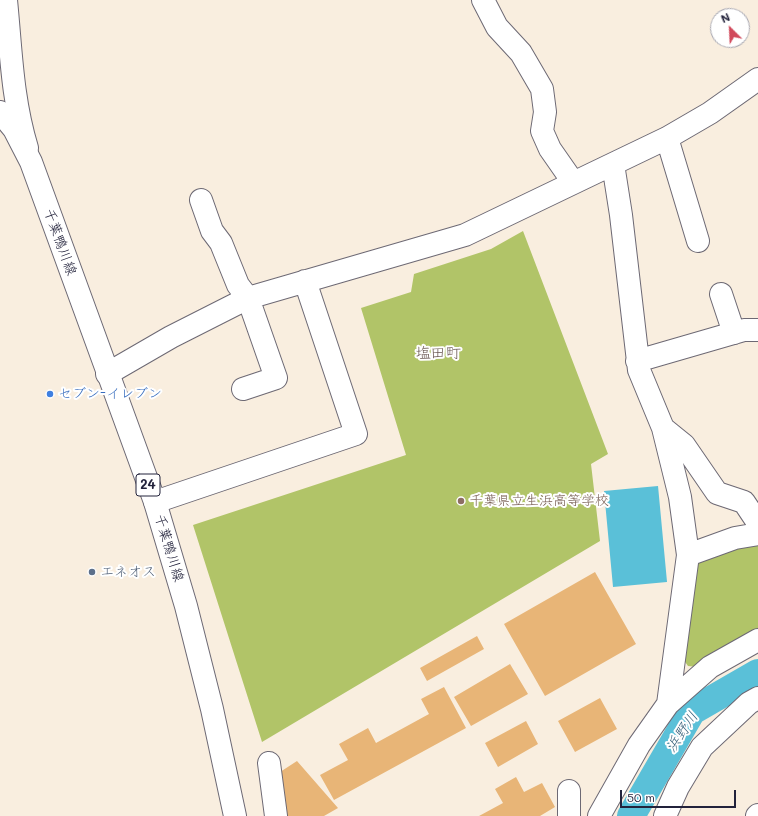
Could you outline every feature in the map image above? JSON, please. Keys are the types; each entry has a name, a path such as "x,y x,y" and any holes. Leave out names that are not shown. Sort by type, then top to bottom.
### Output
{"street":[{"path":"483,0 497,27 521,53 542,89 545,112 542,131 550,149 574,182"},
{"path":"7,5 15,97 21,129 31,162"},
{"path":"107,374 171,337 248,298 464,235 667,138 758,80"},
{"name":"千葉鴨川線","path":"0,112 14,129 31,162 107,374 155,502 188,613 212,709 235,816"},
{"path":"667,138 698,241"},
{"path":"613,164 621,215 637,361 639,370 663,428 680,497 688,555 668,704"},
{"path":"201,200 212,231 221,244 238,285 248,298 276,378 243,389"},
{"path":"155,502 356,434 305,281"},
{"path":"721,294 734,333"},
{"path":"637,361 744,330 758,330"},
{"path":"663,428 684,445 717,493 744,502 758,522"},
{"path":"688,555 735,538 758,534"},
{"path":"599,816 639,744 668,704 710,667 758,640"},
{"path":"665,816 678,787 702,746 749,703 758,698"},
{"path":"269,763 276,816"},
{"path":"569,790 569,816"}],"green space":[{"path":"523,231 608,454 591,464 600,541 262,742 193,525 406,455 361,308 411,292 414,274 491,249"},
{"path":"758,538 758,635 698,667 688,666 683,659 698,559"}],"water":[{"path":"658,486 667,582 613,587 604,491"}],"building":[{"path":"595,572 636,644 545,696 504,624"},
{"path":"477,636 484,649 427,681 420,668"},
{"path":"510,664 528,694 471,726 454,697"},
{"path":"444,687 466,728 334,800 320,775 348,760 339,744 368,728 376,743 429,714 421,699"},
{"path":"600,698 617,729 575,752 558,721"},
{"path":"526,721 538,744 498,767 485,743"},
{"path":"297,761 338,808 324,816 287,816 282,783 277,774"},
{"path":"516,777 524,792 542,783 555,807 540,816 479,816 503,803 495,789"}],"waterway":[{"name":"浜野川","path":"631,816 692,711 758,673"}],"place":[{"name":"セブン-イレブン","path":"50,394"},
{"name":"千葉県立生浜高等学校","path":"461,501"},
{"name":"エネオス","path":"92,572"}],"district":[{"name":"塩田町","path":"438,353"}]}
